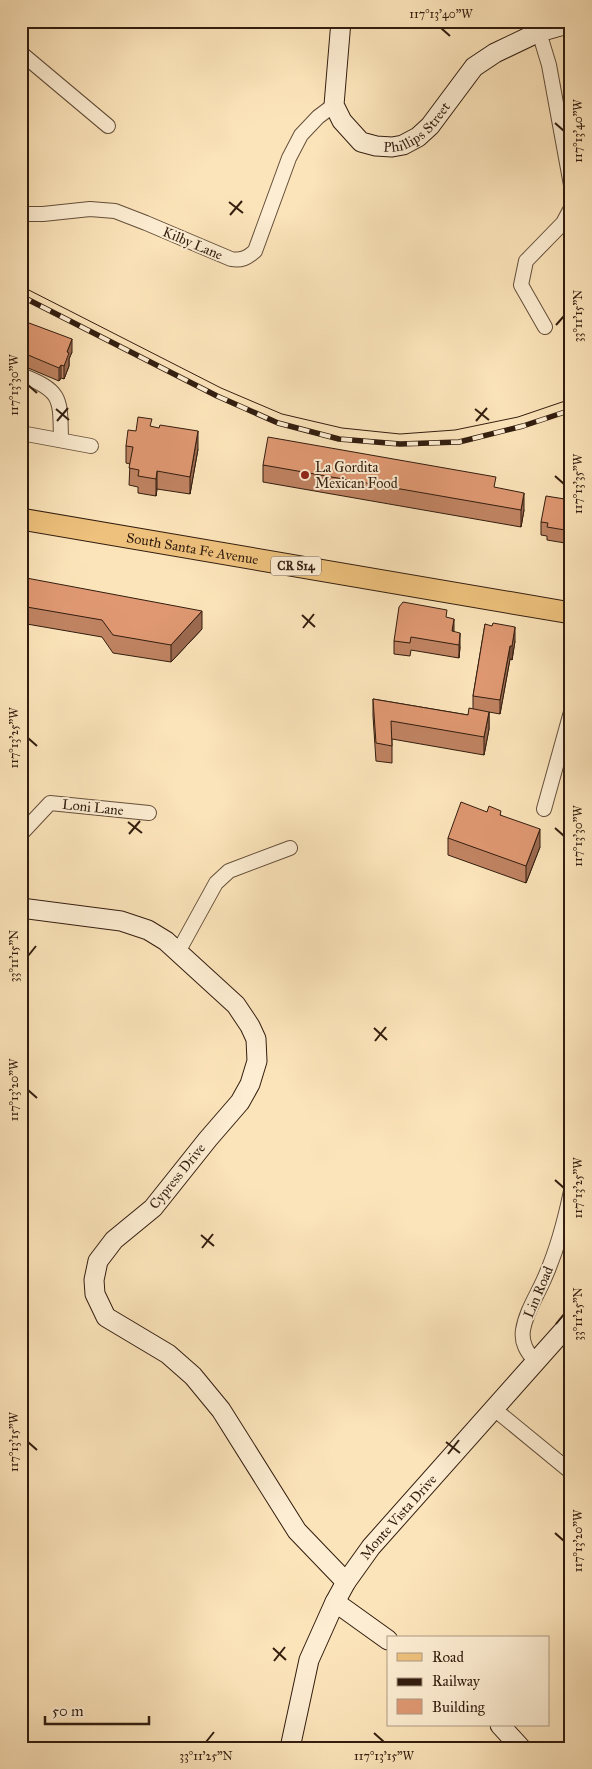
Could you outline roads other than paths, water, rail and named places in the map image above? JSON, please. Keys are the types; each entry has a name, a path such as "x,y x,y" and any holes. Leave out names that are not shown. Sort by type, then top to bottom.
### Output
{"main road":[{"name":"South Santa Fe Avenue","path":"21,519 571,613"}],"street":[{"path":"334,105 341,21"},
{"name":"Phillips Street","path":"334,105 342,121 361,142 392,148 403,145 418,138 430,126 474,67 495,53 539,32 571,22"},
{"path":"539,32 549,65 571,185"},
{"path":"21,53 108,126"},
{"name":"Kilby Lane","path":"21,214 43,214 90,209 114,211 231,259 244,259 254,251 289,158 301,135 318,117 334,105"},
{"path":"545,327 521,285 526,261 563,223 571,208"},
{"path":"21,375 40,382 54,394 60,403 61,440"},
{"path":"21,433 91,446"},
{"path":"544,809 571,712"},
{"name":"Loni Lane","path":"21,834 50,803 149,812"},
{"path":"178,952 216,884 230,871 290,848"},
{"name":"Cypress Drive","path":"21,908 121,921 148,930 166,941 236,1005 250,1026 256,1039 257,1061 250,1084 240,1102 208,1139 154,1208 114,1240 98,1261 94,1280 95,1294 106,1317 168,1354 193,1376 221,1410 297,1531 346,1582"},
{"name":"Lin Road","path":"536,1361 527,1352 523,1343 522,1332 528,1313 552,1261 571,1192"},
{"name":"Monte Vista Drive","path":"290,1748 310,1660 335,1602 346,1582 371,1547 493,1408 570,1325"},
{"path":"493,1408 571,1472"},
{"path":"335,1602 387,1639"},
{"path":"501,1726 521,1748"}],"tram line":[{"path":"21,286 221,388 282,414 342,428 400,434 455,430 518,417 571,399"}],"railway":[{"path":"21,296 217,396 278,423 339,439 400,444 459,442 523,426 571,410"}],"place":[{"name":"La Gordita Mexican Food","path":"305,475"}]}
